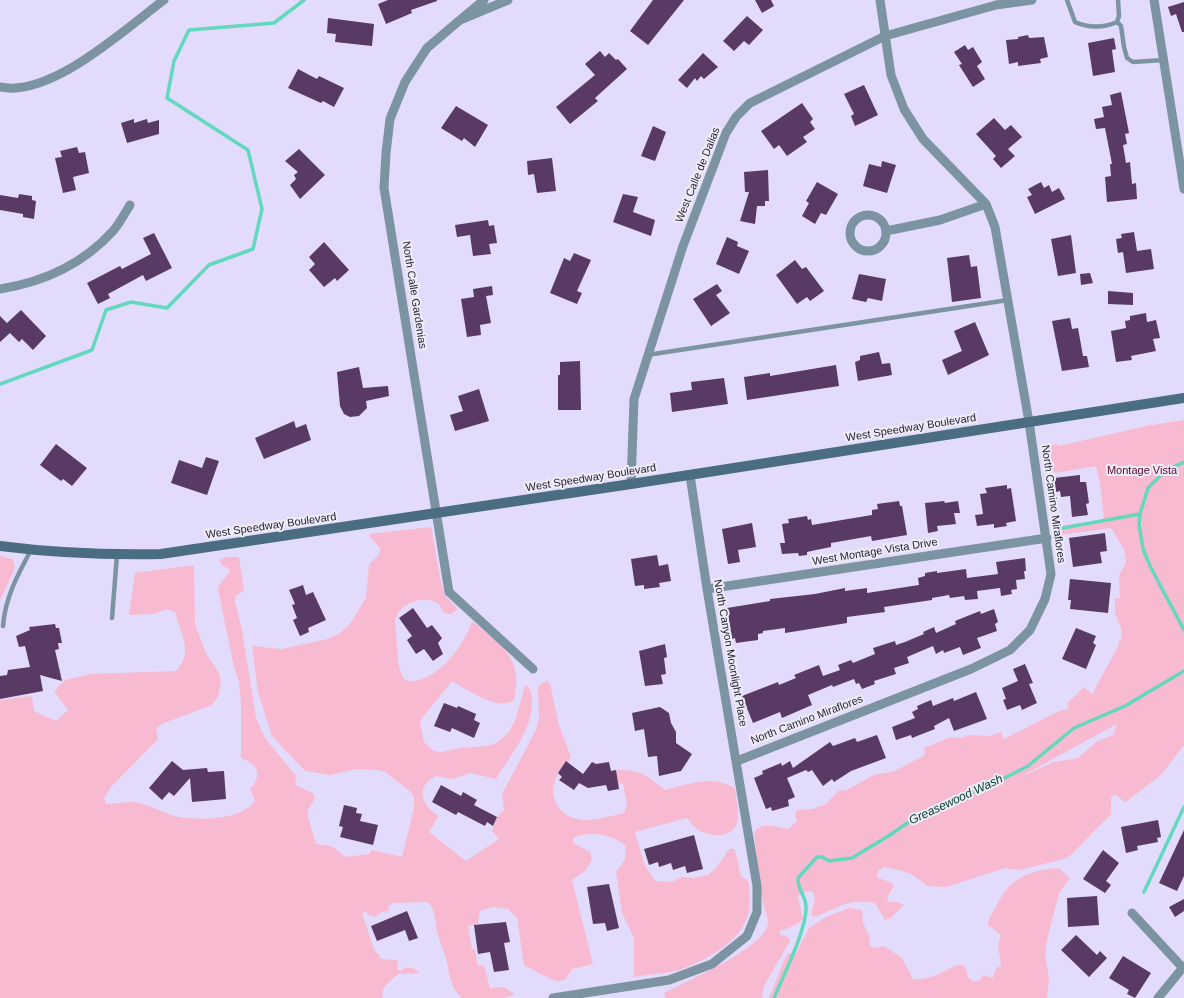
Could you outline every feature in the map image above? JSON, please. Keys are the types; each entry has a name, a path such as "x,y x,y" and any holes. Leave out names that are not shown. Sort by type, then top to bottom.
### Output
{"main road":[{"name":"West Speedway Boulevard","path":"0,546 31,550 117,554 161,554 436,514 1184,398"}],"street":[{"path":"0,86 8,88 38,84 77,65 164,0"},
{"name":"North Calle Gardenias","path":"484,0 427,48 405,82 390,119 384,188 449,592 533,669"},
{"path":"460,20 508,0"},
{"name":"North Camino Miraflores","path":"737,760 971,669 1010,650 1030,630 1045,599 1051,574 1029,422 995,228 986,204 923,139 904,109 891,75 880,0"},
{"name":"West Calle de Dalias","path":"631,484 634,399 683,246 726,133 736,117 750,103 885,36 996,5 1032,0"},
{"path":"1154,0 1182,158 1184,189"},
{"path":"886,231 940,220 986,204"},
{"path":"0,289 26,285 63,270 92,250 114,230 130,205"},
{"name":"North Canyon Moonlight Place","path":"553,998 669,980 712,964 747,936 757,912 757,886 707,589 690,475"},
{"name":"West Montage Vista Drive","path":"707,589 1047,538"},
{"path":"1132,913 1183,966 1158,998"}],"lane":[{"path":"1067,0 1075,22 1084,26 1101,26 1117,22"},
{"path":"1117,22 1119,16 1118,0"},
{"path":"1117,22 1121,26 1127,58 1133,62 1164,60"},
{"path":"648,355 1008,300"},
{"path":"3,626 7,601 19,572 31,550"},
{"path":"112,618 117,554"}],"green space":[{"name":"Montage Vista","path":"1184,420 1184,745 1161,775 1127,801 1124,802 1117,795 1113,795 1111,799 1111,814 1071,855 1064,859 1019,870 1005,868 946,887 928,886 911,874 884,867 879,870 877,875 878,878 894,885 887,898 889,902 897,902 904,905 891,918 885,920 875,903 865,902 849,903 814,917 811,915 815,899 813,892 808,891 798,896 803,919 796,925 780,931 780,935 787,936 790,941 764,986 762,998 665,998 664,993 724,963 754,943 764,932 768,920 761,894 754,833 757,829 765,826 774,826 788,829 797,821 795,814 797,810 813,809 826,804 838,791 847,790 874,775 895,771 925,755 924,748 951,737 959,738 972,735 990,736 1001,732 1004,739 1063,709 1064,711 1069,708 1067,704 1084,687 1092,694 1118,647 1119,640 1121,641 1122,637 1115,612 1115,598 1120,599 1119,575 1126,563 1124,549 1111,528 1061,535 1060,526 1104,520 1100,482 1096,466 1055,473 1049,463 1049,449 1050,446 1056,444 1059,446 1146,426","holes":["1117,724 1113,735 1096,742 1078,758 1054,762 1020,777"]},
{"path":"431,527 442,587 446,597 457,610 451,614 444,613 438,604 424,600 411,603 400,611 396,617 395,623 400,671 403,677 407,681 418,681 428,677 438,670 456,652 472,621 501,645 508,653 513,662 516,673 516,685 514,700 508,703 500,703 474,694 452,681 423,717 420,723 424,742 434,751 441,752 461,748 488,746 498,742 509,732 516,718 525,686 530,689 532,700 529,721 525,732 496,779 470,773 452,779 436,776 429,780 425,785 423,796 425,802 433,812 439,816 429,832 466,861 499,839 492,831 497,817 504,810 502,794 536,730 539,719 538,688 540,684 547,681 550,684 559,725 571,757 568,762 566,761 555,782 553,789 554,796 559,808 569,816 581,820 588,820 624,813 627,804 623,783 618,784 616,770 632,771 643,774 665,790 692,783 709,781 726,784 735,788 738,819 736,826 727,833 715,835 702,832 697,829 687,818 635,832 645,866 655,881 672,882 681,877 693,878 708,875 717,867 729,849 734,849 741,877 748,880 750,898 749,911 745,923 737,935 715,953 690,966 670,972 634,977 634,938 622,913 616,872 625,859 626,846 615,839 601,835 587,834 573,838 573,843 590,852 592,860 585,871 572,880 593,964 572,969 565,980 557,981 550,979 524,965 517,918 508,909 493,907 480,911 478,924 468,926 472,949 475,949 478,966 484,965 490,988 504,987 514,995 504,998 462,998 452,984 446,958 438,934 434,911 427,902 393,903 388,907 389,911 382,912 375,917 370,916 366,912 362,913 374,949 381,959 397,960 398,970 402,971 404,968 413,968 420,973 398,974 384,988 382,994 383,998 0,998 0,700 32,696 34,711 56,721 68,710 54,691 65,680 91,674 176,671 184,657 185,650 183,636 175,612 167,609 153,614 129,615 135,573 194,565 195,624 206,653 219,673 221,682 218,697 212,705 164,723 156,728 158,739 111,787 104,798 106,804 133,802 149,806 174,816 206,819 229,816 248,808 255,801 250,789 256,779 257,770 247,760 241,758 241,704 239,682 234,667 218,589 230,570 221,564 220,560 227,557 239,557 244,590 236,596 235,602 242,630 256,718 265,738 297,777 295,782 297,786 313,793 315,798 308,810 308,817 316,844 331,846 346,857 369,854 372,850 402,857 414,808 414,798 411,792 385,772 378,770 357,769 330,775 305,771 272,736 258,692 252,646 281,649 328,639 340,633 350,624 366,598 369,564 379,555 380,548 369,536 370,534"},
{"path":"0,556 12,559 15,564 14,570 0,600"},
{"path":"1054,868 1060,869 1070,878 1059,893 1047,940 1045,955 1049,978 1047,998 769,998 785,958 789,953 796,953 809,928 826,917 849,908 862,910 863,923 869,935 870,946 874,948 884,946 902,958 913,979 931,977 958,965 965,966 968,977 973,982 980,980 983,975 993,978 995,970 1001,965 998,945 1001,935 988,925 988,922 1000,899 1012,883 1020,878 1029,874"}],"building":[{"path":"388,0 437,1 411,10 412,13 386,24 378,4"},
{"path":"653,0 684,0 648,45 630,31"},
{"path":"755,0 771,0 774,6 762,13"},
{"path":"1184,2 1184,32 1182,32 1176,14 1171,16 1168,7"},
{"path":"747,16 763,30 749,45 744,41 734,51 723,41"},
{"path":"328,18 374,24 372,46 335,42 336,34 327,33"},
{"path":"1028,35 1029,38 1044,37 1048,57 1040,59 1041,63 1018,66 1018,62 1009,64 1006,40 1018,39 1018,37"},
{"path":"1114,38 1116,49 1112,50 1115,72 1093,76 1088,43"},
{"path":"965,45 968,50 973,47 982,62 977,66 985,79 973,87 959,65 962,64 954,52"},
{"path":"600,51 605,57 609,53 616,60 618,59 627,69 595,98 598,101 570,124 556,107 595,75 585,64"},
{"path":"703,53 718,67 704,79 701,76 697,81 695,78 687,88 678,80"},
{"path":"298,69 317,79 319,76 344,88 334,107 323,101 321,103 288,88"},
{"path":"864,85 878,115 855,126 851,116 854,114 844,94"},
{"path":"1121,92 1129,133 1125,134 1127,144 1123,145 1126,163 1130,162 1132,184 1136,183 1137,199 1107,202 1105,177 1111,176 1110,164 1112,164 1105,128 1096,129 1094,119 1104,117 1102,107 1112,105 1110,95"},
{"path":"802,103 813,119 810,122 815,129 803,137 807,142 787,156 779,145 774,149 761,131"},
{"path":"456,106 488,125 475,147 464,138 462,141 441,128"},
{"path":"994,118 1005,130 1011,125 1022,137 1008,149 1015,156 1001,168 993,159 996,156 976,134"},
{"path":"134,119 134,123 147,119 148,123 159,120 159,134 127,143 121,123"},
{"path":"653,126 666,132 655,161 641,156"},
{"path":"77,147 79,153 85,152 89,173 73,177 76,190 63,193 55,158 62,157 60,151"},
{"path":"299,149 325,175 300,199 290,185 296,179 294,175 298,172 285,161"},
{"path":"552,158 556,191 537,193 534,174 528,175 527,161"},
{"path":"882,161 896,165 887,193 863,186 869,164 881,167"},
{"path":"768,170 769,201 765,201 765,206 757,206 755,224 740,221 749,192 745,192 744,172"},
{"path":"817,182 838,194 826,215 821,213 815,224 802,216 809,203 806,201"},
{"path":"1041,182 1044,188 1049,185 1052,192 1059,188 1065,199 1035,214 1027,197 1032,195 1028,189"},
{"path":"19,194 32,196 32,200 36,201 34,219 23,217 23,214 0,210 0,195 18,198"},
{"path":"623,194 638,197 633,212 655,220 651,236 613,222"},
{"path":"488,220 489,226 494,225 497,243 489,244 491,254 473,256 470,235 457,237 455,225"},
{"path":"1134,232 1137,251 1151,249 1154,269 1126,273 1123,252 1118,253 1116,239 1122,238 1121,234"},
{"path":"154,233 172,268 146,281 143,275 108,294 110,298 98,304 87,283 120,266 122,269 151,254 143,238"},
{"path":"1071,235 1076,273 1058,276 1051,239"},
{"path":"727,237 738,242 737,246 749,251 739,274 716,264"},
{"path":"324,242 349,270 337,281 335,278 324,287 309,270 315,264 309,257"},
{"path":"574,253 591,260 577,291 582,293 577,304 550,293 564,258 570,261"},
{"path":"969,255 971,267 977,266 981,298 952,302 947,258"},
{"path":"795,260 802,269 806,267 824,291 810,301 807,297 797,304 776,275"},
{"path":"1090,273 1093,283 1081,285 1080,274"},
{"path":"859,274 886,279 882,301 868,298 866,302 852,299"},
{"path":"717,284 722,291 716,295 730,313 711,326 693,299"},
{"path":"492,286 493,295 486,296 491,323 480,325 481,335 467,337 461,299 474,297 473,289"},
{"path":"1108,291 1133,293 1133,305 1108,304"},
{"path":"21,310 46,336 33,350 22,339 19,342 10,333 0,342 0,316 7,323"},
{"path":"1146,313 1147,322 1156,320 1160,338 1153,339 1156,351 1131,356 1132,360 1116,362 1111,331 1126,328 1125,321 1130,320 1130,316"},
{"path":"1070,318 1072,329 1078,328 1083,356 1087,356 1089,367 1062,371 1052,321"},
{"path":"975,322 989,355 948,375 942,360 962,351 954,331"},
{"path":"879,352 882,364 890,363 892,375 858,381 855,362 860,360 860,356"},
{"path":"580,361 581,410 558,410 558,375 560,375 560,362"},
{"path":"836,365 839,386 747,400 744,377 770,373 770,376"},
{"path":"359,367 363,388 388,386 389,396 366,401 367,408 359,416 350,417 344,414 340,406 337,372"},
{"path":"724,378 728,404 672,412 670,393 692,390 691,382"},
{"path":"479,389 489,421 455,431 450,415 463,411 458,396"},
{"path":"294,421 296,428 306,424 311,440 264,459 255,438"},
{"path":"56,444 87,468 72,486 63,479 61,481 40,465"},
{"path":"206,457 219,461 207,495 171,483 179,460 202,468"},
{"path":"1080,475 1080,482 1086,482 1089,503 1086,504 1088,515 1072,517 1070,496 1061,497 1060,491 1056,492 1054,478"},
{"path":"1007,485 1007,489 1011,488 1016,521 1006,523 1007,526 994,528 994,524 977,526 975,515 983,514 980,494 987,493 985,488"},
{"path":"899,501 900,506 902,506 907,535 872,541 871,536 831,543 831,547 807,552 807,555 799,556 798,553 782,554 780,543 785,543 782,524 789,523 788,519 807,516 808,520 811,519 812,525 872,515 872,510 878,509 877,504"},
{"path":"944,501 945,503 958,501 960,513 954,513 956,524 937,526 938,531 928,533 925,503"},
{"path":"752,523 756,547 738,550 740,562 728,564 722,529"},
{"path":"1105,533 1107,551 1100,552 1102,563 1073,567 1069,538"},
{"path":"657,555 659,566 668,564 671,581 659,583 660,587 644,589 644,585 635,586 631,559"},
{"path":"1025,558 1025,579 1016,580 1017,589 1011,590 1012,594 1001,596 1000,588 977,591 978,599 965,600 964,596 950,598 949,595 932,598 932,600 884,607 885,612 847,617 847,623 785,633 785,628 763,631 763,633 758,634 758,640 736,643 735,638 732,639 727,608 770,601 770,599 815,594 845,588 845,591 867,588 867,593 919,585 918,578 925,576 925,573 937,571 937,573 966,569 967,578 998,574 996,562"},
{"path":"1070,579 1111,583 1108,613 1070,609 1071,600 1068,600"},
{"path":"303,585 306,595 313,592 326,620 308,628 309,632 300,636 293,620 297,618 292,605 295,604 289,590"},
{"path":"413,608 427,628 432,625 442,638 438,643 443,654 433,661 424,649 416,654 407,640 412,636 399,618"},
{"path":"994,609 998,622 995,624 997,631 977,638 981,648 963,655 960,647 944,653 943,650 936,654 933,646 907,657 909,663 894,668 896,674 874,681 875,684 862,689 859,683 856,684 854,679 833,687 832,685 808,695 812,705 782,718 780,712 753,723 742,696 778,682 779,685 796,678 794,675 819,665 823,676 840,670 838,665 851,660 853,663 875,654 873,648 895,641 896,645 905,642 924,634 923,632 934,627 936,633 956,624 955,621 980,611 981,614"},
{"path":"55,624 56,628 59,628 62,643 58,643 59,649 55,650 62,681 40,675 43,691 0,699 0,676 7,675 8,670 30,667 25,646 19,647 16,636 30,630 29,627"},
{"path":"1076,628 1096,636 1093,643 1096,645 1086,669 1062,659"},
{"path":"665,644 667,657 664,658 666,674 661,675 663,684 645,686 639,651"},
{"path":"1025,664 1033,683 1029,684 1037,703 1022,710 1020,705 1007,710 1003,700 1006,699 1002,688 1018,681 1013,669"},
{"path":"976,692 987,719 954,731 949,718 934,726 935,729 912,738 911,735 896,740 892,727 915,718 912,712 918,709 917,706 931,700 933,706 953,698 954,701"},
{"path":"444,703 457,708 458,706 476,714 474,720 480,723 474,738 452,728 450,732 434,726"},
{"path":"660,707 669,713 671,723 676,732 676,743 692,754 681,771 659,776 657,756 648,757 644,729 635,731 632,713"},
{"path":"877,735 886,758 851,771 834,782 832,779 823,786 812,770 808,772 806,770 787,778 795,797 788,800 789,806 772,811 771,807 766,809 754,778 763,774 762,771 781,763 782,766 790,761 793,768 830,742 833,746 855,738 857,742"},
{"path":"172,761 183,770 207,768 208,772 224,771 226,799 192,802 190,778 174,796 169,792 162,800 149,788"},
{"path":"566,761 583,774 592,762 596,764 609,762 611,771 616,770 619,789 608,791 606,785 588,788 579,783 574,790 559,780 562,777 558,773"},
{"path":"441,785 461,796 463,792 477,800 474,805 497,817 493,826 487,822 485,826 458,812 456,815 432,802"},
{"path":"344,805 357,808 356,813 362,814 360,821 378,825 373,845 340,837 343,827 339,826"},
{"path":"1158,820 1161,837 1157,838 1158,842 1137,846 1138,850 1126,853 1121,827"},
{"path":"1184,830 1184,876 1177,891 1159,883"},
{"path":"694,835 703,869 687,873 685,866 673,870 671,863 659,867 658,862 649,865 644,849"},
{"path":"1103,850 1119,863 1106,881 1111,885 1105,893 1083,879"},
{"path":"609,884 619,928 607,931 605,923 593,924 587,887"},
{"path":"1097,896 1099,925 1068,927 1067,898"},
{"path":"1184,899 1184,911 1175,917 1169,907"},
{"path":"407,911 418,938 409,941 405,930 377,941 371,926"},
{"path":"506,922 510,942 504,943 509,970 494,972 490,952 478,954 474,925"},
{"path":"1076,935 1097,955 1100,951 1107,958 1089,977 1061,950"},
{"path":"1123,956 1151,973 1135,998 1127,994 1129,990 1109,978"}],"waterway":[{"path":"0,384 92,350 106,310 131,302 167,308 209,265 253,249 262,209 248,150 167,98 174,61 189,30 274,23 304,0"},
{"name":"Greasewood Wash","path":"1184,462 1165,471 1148,488 1140,514 1139,524 1143,549 1151,568 1184,630"},
{"path":"1063,528 1140,514"},
{"name":"Greasewood Wash","path":"774,998 799,940 803,927 806,903 799,886 798,878 817,857 822,857 829,861 852,858 890,835 920,814 987,787 1028,766 1074,728 1125,706 1184,671"},
{"path":"1144,892 1184,807"}]}
